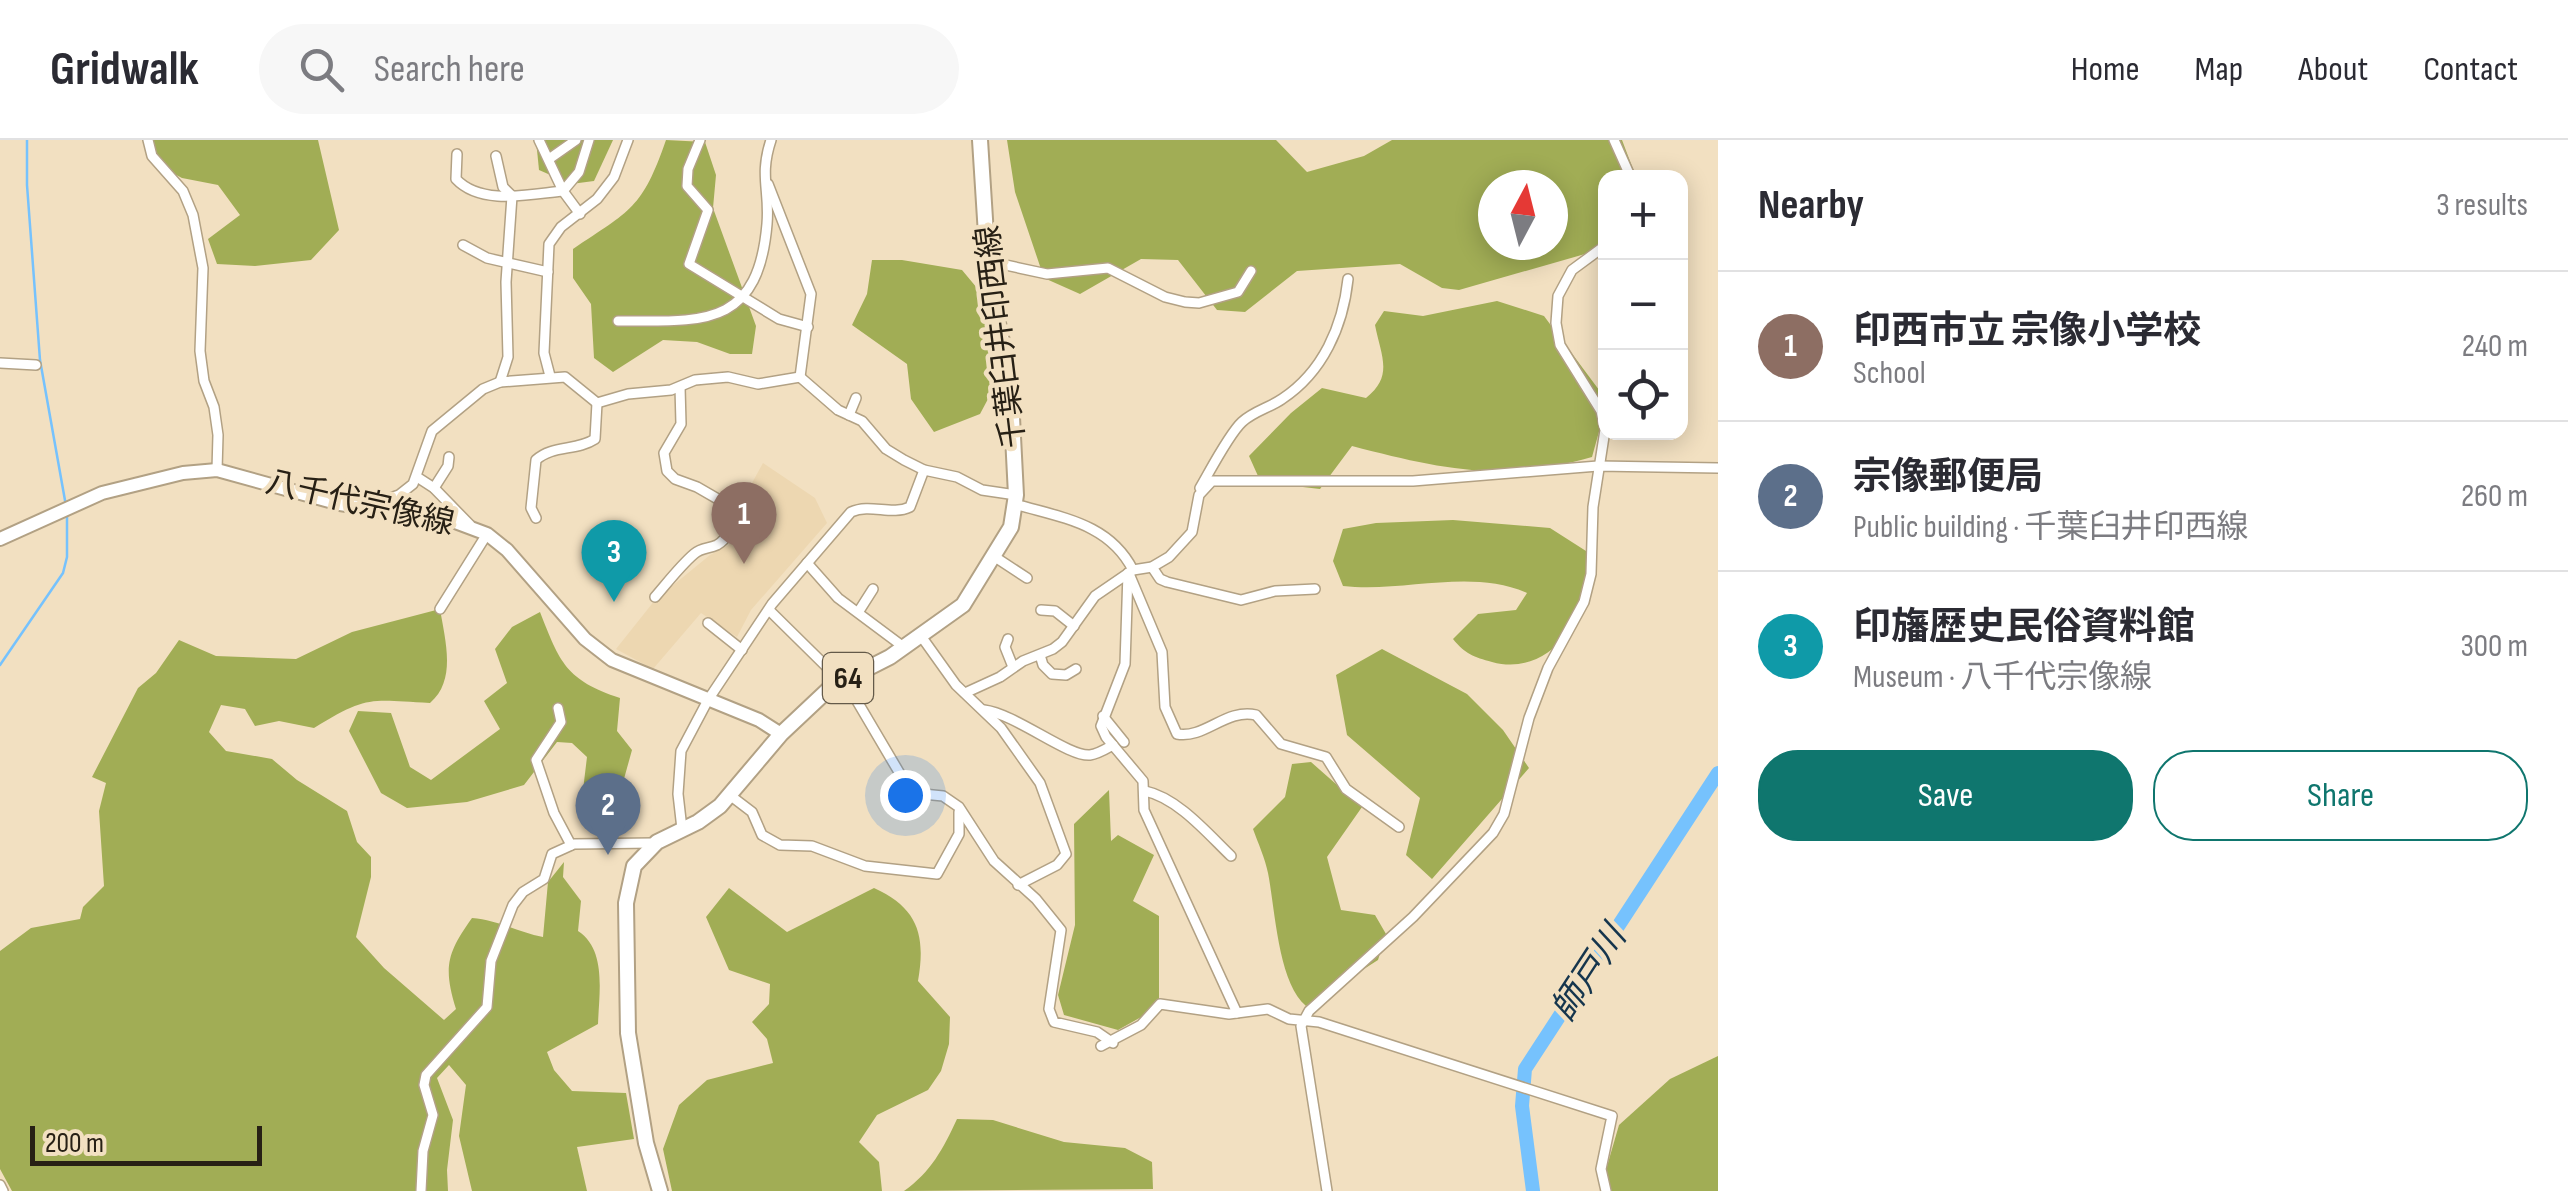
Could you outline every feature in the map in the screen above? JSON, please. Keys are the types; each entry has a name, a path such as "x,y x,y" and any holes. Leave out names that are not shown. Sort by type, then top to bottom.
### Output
{"main road":[{"name":"千葉臼井印西線","path":"660,1191 639,1106 626,995 628,885 638,860 656,842 711,813 731,796 782,734 842,680 905,648 963,605 1010,527 1016,500 1010,378 987,261 980,140"},
{"name":"八千代宗像線","path":"0,539 102,493 217,470 360,508 472,527 507,550 599,651 629,668 782,734"}],"street":[{"path":"148,140 152,156 184,191 193,214 203,268 200,351 218,435 217,470"},
{"path":"539,140 563,192 580,214"},
{"path":"549,159 576,140"},
{"path":"457,154 455,171 461,185 484,194 563,192 579,172 590,140"},
{"path":"550,376 544,354 553,236 598,200 614,177 628,140"},
{"path":"700,140 688,169 687,186 708,210 688,261 690,266 779,319 808,327"},
{"path":"618,322 710,318 742,298 764,241 768,213 763,173 771,140"},
{"path":"1614,140 1627,170"},
{"path":"496,156 503,188 512,196"},
{"path":"763,173 806,275 812,304 800,377"},
{"path":"500,382 508,356 506,282 512,196"},
{"path":"464,244 487,258 548,272"},
{"path":"1328,1191 1300,1026 1330,990 1413,917 1493,834 1504,814 1519,752 1548,668 1584,602 1592,574 1593,507 1605,430 1602,411 1560,345 1556,323 1558,296 1572,270 1598,251"},
{"path":"987,261 1047,274 1078,274 1108,268 1166,297 1199,303 1238,292 1251,271"},
{"path":"965,693 1062,642 1089,602 1131,571 1152,567 1169,557 1192,532 1201,484 1233,431 1257,410 1299,387 1324,356 1340,316 1348,279"},
{"path":"0,363 36,365"},
{"path":"596,403 680,387 695,380 728,376 758,384 800,377"},
{"path":"360,508 399,495 417,478 432,432 483,389 500,382 565,377 596,403 598,433 590,443 546,452 536,460 532,508 536,518"},
{"path":"800,377 826,401 867,426 886,449 924,470 957,478 1112,538 1131,571 1162,652 1165,707 1176,734 1188,735 1240,713 1256,715 1281,744 1326,757 1346,789 1399,827"},
{"path":"655,597 702,547 722,541 730,530 735,509 697,487 675,480 664,465 664,453 681,424 680,387"},
{"path":"850,415 856,398"},
{"path":"434,488 448,466 448,457"},
{"path":"1198,495 1212,481 1221,480 1413,480 1598,466 1718,468"},
{"path":"682,829 678,794 681,751 708,700 770,610 851,512 868,506 897,512 910,507 924,470"},
{"path":"417,478 434,488 472,527"},
{"path":"440,609 488,534"},
{"path":"995,557 1027,578"},
{"path":"806,563 838,598 905,648"},
{"path":"1152,567 1160,580 1241,600 1275,592 1315,590"},
{"path":"1131,571 1125,664 1103,716 1103,732 1118,744 1143,781 1144,810 1237,1013"},
{"path":"859,611 873,589"},
{"path":"770,610 842,680 903,779 923,794 943,796 959,806 994,861 1061,930 1050,1016 1059,1024 1097,1032 1113,1042"},
{"path":"1041,610 1055,611 1074,626"},
{"path":"708,623 742,650"},
{"path":"922,636 956,685 1010,739 1040,783 1066,845 1064,860 1018,885"},
{"path":"1008,639 1005,648 1012,667"},
{"path":"1040,655 1052,674 1066,675 1076,669"},
{"path":"558,708 561,722 536,760 554,813 571,845"},
{"path":"984,710 1011,717 1081,754 1095,754 1118,744"},
{"path":"1145,791 1187,815 1232,856"},
{"path":"731,796 752,812 762,835 780,845 812,846 865,866 938,874 959,834 959,806"},
{"path":"421,1191 423,1151 434,1115 424,1086 426,1075 486,1007 491,961 518,896 544,880 552,854 571,845 656,842"},
{"path":"1102,1046 1141,1025 1160,1004 1237,1013 1268,1008 1283,1017 1304,1019 1612,1116 1601,1169 1606,1191"}],"shaded area":[{"path":"763,463 815,498 827,523 751,610 737,637 701,613 653,669 616,649 655,600 710,555 729,545 747,492"}],"green space":[{"path":"152,140 318,140 339,230 311,260 255,266 217,264 208,239 240,215 218,185 182,178 161,167"},
{"path":"536,140 613,140 594,181 571,184 539,170"},
{"path":"666,140 705,142 716,175 713,208 756,326 752,354 730,354 697,342 663,340 613,372 594,358 591,304 573,278 573,249 632,206 649,181"},
{"path":"1007,140 1276,140 1307,172 1364,156 1392,140 1622,140 1633,170 1598,170 1598,249 1568,259 1568,170 1478,170 1478,260 1564,260 1459,290 1442,288 1400,264 1297,271 1245,312 1217,310 1178,260 1141,259 1080,294 1044,278 1015,192"},
{"path":"872,260 902,260 962,270 987,300 997,382 980,414 934,432 911,399 907,364 852,325 867,294"},
{"path":"1497,301 1544,316 1598,389 1598,435 1592,457 1529,469 1471,470 1352,446 1320,489 1277,484 1258,476 1249,456 1322,388 1366,398 1375,390 1383,365 1375,325 1384,311 1423,316"},
{"path":"1453,520 1550,528 1586,551 1589,579 1585,600 1568,632 1543,656 1510,665 1492,662 1470,654 1453,639 1478,614 1516,610 1527,593 1483,582 1343,586 1333,561 1343,529 1376,523"},
{"path":"440,609 446,671 444,683 430,703 369,702 314,728 279,721 255,726 245,709 221,705 209,732 226,751 272,759 297,780 347,811 357,842 371,857 371,877 356,937 384,968 444,1020 456,1009 450,961 472,918 543,937 548,882 564,862 563,877 581,901 578,931 594,949 597,961 598,1024 547,1052 554,1070 572,1091 626,1093 634,1139 577,1147 587,1191 472,1191 459,1136 466,1085 449,1065 437,1078 453,1120 448,1191 12,1191 0,1169 0,951 31,928 80,919 83,907 104,886 99,811 106,783 92,777 138,688 156,673 179,640 216,656 296,659 352,632"},
{"path":"540,612 567,667 588,684 620,698 617,731 632,750 617,804 590,801 583,790 587,757 572,743 557,742 524,785 467,802 407,808 381,793 349,731 358,711 391,713 410,767 431,780 500,729 484,701 507,683 495,649 512,627"},
{"path":"1382,649 1467,694 1503,730 1529,768 1432,879 1406,855 1420,798 1347,735 1336,675"},
{"path":"1311,762 1362,807 1327,857 1341,910 1375,915 1386,934 1378,960 1306,1006 1289,980 1268,873 1253,829 1285,797 1292,764"},
{"path":"1109,790 1111,841 1118,835 1154,855 1133,901 1159,916 1159,1007 1118,1030 1064,1015 1058,995 1075,925 1074,824"},
{"path":"729,888 787,932 874,888 901,904 915,925 921,950 918,981 950,1017 949,1044 941,1071 928,1090 877,1115 859,1142 879,1162 882,1191 672,1191 663,1149 679,1105 707,1080 773,1063 767,1039 752,1022 769,1004 770,984 729,970 706,917"},
{"path":"1718,1056 1718,1191 1609,1191 1603,1180 1619,1125 1670,1079"},
{"path":"957,1119 993,1120 1064,1142 1125,1148 1152,1162 1153,1189 904,1191 935,1159"}],"waterway":[{"path":"27,140 40,360 66,506"},
{"path":"0,665 63,573 67,514"},
{"name":"師戸川","path":"1533,1191 1522,1106 1525,1069 1718,773"}],"place":[{"name":"印西市立 宗像小学校","path":"744,564"},
{"name":"印旛歴史民俗資料館","path":"614,602"},
{"name":"宗像郵便局","path":"608,855"}]}
